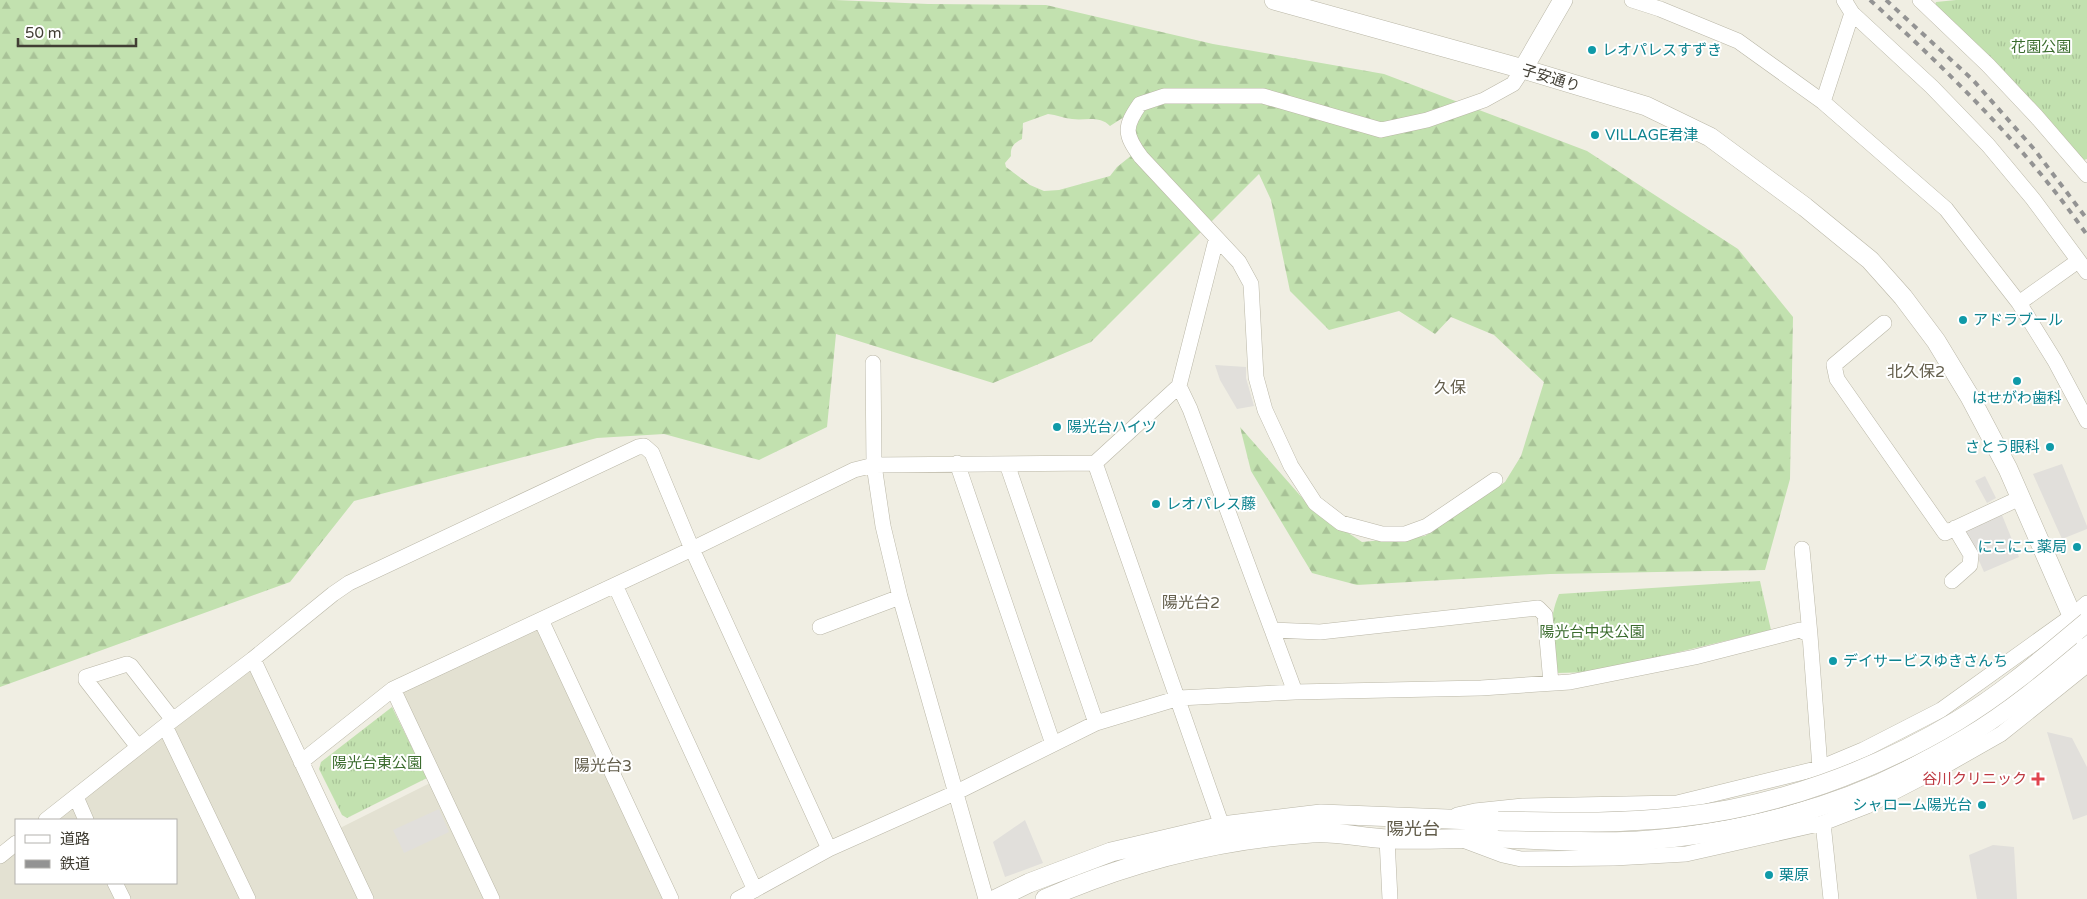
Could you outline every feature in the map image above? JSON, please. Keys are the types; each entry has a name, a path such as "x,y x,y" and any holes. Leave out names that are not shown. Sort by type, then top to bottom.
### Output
{"street":[{"name":"子安通り","path":"1274,0 1300,3 1646,106 1710,137 1805,207 1870,260 1903,297 1925,326 1970,397 2008,469 2020,498 2080,619 2087,648"},
{"path":"1495,480 1427,526 1405,534 1382,534 1341,523 1315,503 1291,466 1265,410 1256,377 1251,284 1239,262 1216,240 1170,186 1140,157 1129,142 1127,128 1140,104 1164,96 1263,96 1380,130 1427,120 1484,100 1513,84 1563,0"},
{"path":"1632,0 1663,5 1738,41 1823,102 1946,209 2019,303 2055,361 2087,421"},
{"path":"1844,0 1852,13 1932,87 1988,145 2033,199 2082,267 2019,303"},
{"path":"1920,0 1988,65 2085,169"},
{"path":"1823,102 1852,13"},
{"path":"302,762 393,689 692,549 854,470 874,465 1095,462 1178,386 1216,240"},
{"path":"1884,323 1834,365 1836,379 1945,533 2020,498"},
{"path":"873,363 874,465 883,526 900,597 986,899"},
{"path":"1178,386 1190,409 1295,692"},
{"path":"47,819 253,659 332,594 349,583 638,447 644,446 652,453 692,549 829,849"},
{"path":"1095,462 1222,826"},
{"path":"957,464 1053,744"},
{"path":"1007,464 1096,723"},
{"path":"1952,580 1970,565 1971,555 1955,528"},
{"path":"1802,549 1820,768"},
{"path":"615,585 755,890"},
{"path":"820,627 900,597"},
{"path":"1045,899 1115,871 1173,855 1234,844 1314,833 1387,839 1461,839 1499,830 1682,817 1731,809 1836,780 1888,758 1958,720 2032,668 2080,619 2087,603"},
{"path":"1272,630 1320,632 1538,608 1545,615 1551,683"},
{"path":"1441,819 1476,811 1523,806 1677,803 1820,768 1863,750 1941,710 2080,619"},
{"path":"541,620 670,899"},
{"path":"738,899 829,849 957,792 1096,723 1178,698 1295,692 1482,688 1570,682 1695,657 1800,630 1810,635"},
{"path":"996,899 1029,883 1111,852 1222,826 1321,814 1441,819 1499,830 1636,841 1733,829 1842,799 1897,776 1968,736 2034,690 2087,648"},
{"path":"253,659 366,899"},
{"path":"138,747 86,680 86,677 127,664 131,666 169,723 248,899"},
{"path":"1461,839 1503,856 1521,859 1614,858 1686,854 1823,822 1876,801 2001,734 2087,665"},
{"path":"393,689 492,899"},
{"path":"76,797 86,819"},
{"path":"1823,822 1832,899"},
{"path":"1387,839 1390,899"},
{"path":"0,856 15,844"},
{"path":"116,884 123,899"}],"shaded area":[{"path":"1215,365 1246,367 1246,378 1254,406 1237,409 1220,380"},
{"path":"2062,464 2087,529 2062,539 2033,474"},
{"path":"1985,476 1996,498 1987,503 1975,481"},
{"path":"2002,515 2019,557 1984,572 1966,531"},
{"path":"541,620 671,899 0,899 0,856 15,844 15,884 178,884 178,819 47,819 253,659 334,831 436,780 393,689"},
{"path":"2047,732 2072,738 2087,767 2087,815 2073,820"},
{"path":"439,809 449,832 404,853 393,830"},
{"path":"1025,820 1043,863 1005,877 993,842"},
{"path":"1993,845 2014,847 2017,899 1977,899 1969,855"}],"green space":[{"path":"0,0 835,0 928,4 1046,5 1213,44 1384,74 1587,151 1738,249 1793,317 1790,479 1765,570 1550,574 1357,585 1312,573 1251,471 1240,427 1312,509 1362,542 1425,536 1505,482 1521,456 1544,382 1494,335 1451,317 1435,334 1399,311 1329,330 1290,291 1271,200 1259,174 1091,342 993,383 836,334 827,427 759,460 664,434 597,438 354,501 290,582 0,687","holes":["1048,114 1072,119 1097,119 1110,126 1124,117 1132,155 1117,167 1110,176 1059,190 1044,191 1030,185 1006,167 1005,163 1011,156 1013,146 1022,139 1023,123"]},
{"name":"花園公園","path":"1956,0 2087,0 2087,159 2081,161 1934,8 1936,2"},
{"name":"陽光台中央公園","path":"1760,581 1771,630 1595,672 1556,673 1552,624 1555,604 1559,594"},
{"name":"陽光台東公園","path":"392,707 427,778 347,818 342,815 319,769 321,762"}],"railway":[{"path":"1870,0 1985,111 2038,171 2087,235"},
{"path":"1886,0 1973,80 2034,149 2087,219"}],"place":[{"name":"レオパレスすずき","path":"1592,50"},
{"name":"VILLAGE君津","path":"1595,135"},
{"name":"アドラブール","path":"1963,320"},
{"name":"はせがわ歯科","path":"2017,381"},
{"name":"陽光台ハイツ","path":"1057,427"},
{"name":"さとう眼科","path":"2050,447"},
{"name":"レオパレス藤","path":"1156,504"},
{"name":"にこにこ薬局","path":"2077,547"},
{"name":"デイサービスゆきさんち","path":"1833,661"},
{"name":"谷川クリニック","path":"2038,779"},
{"name":"シャローム陽光台","path":"1982,805"},
{"name":"栗原","path":"1769,875"}],"district":[{"name":"北久保2","path":"1916,372"},
{"name":"久保","path":"1450,388"},
{"name":"陽光台2","path":"1191,603"},
{"name":"陽光台3","path":"603,766"},
{"name":"陽光台","path":"1413,829"}]}
